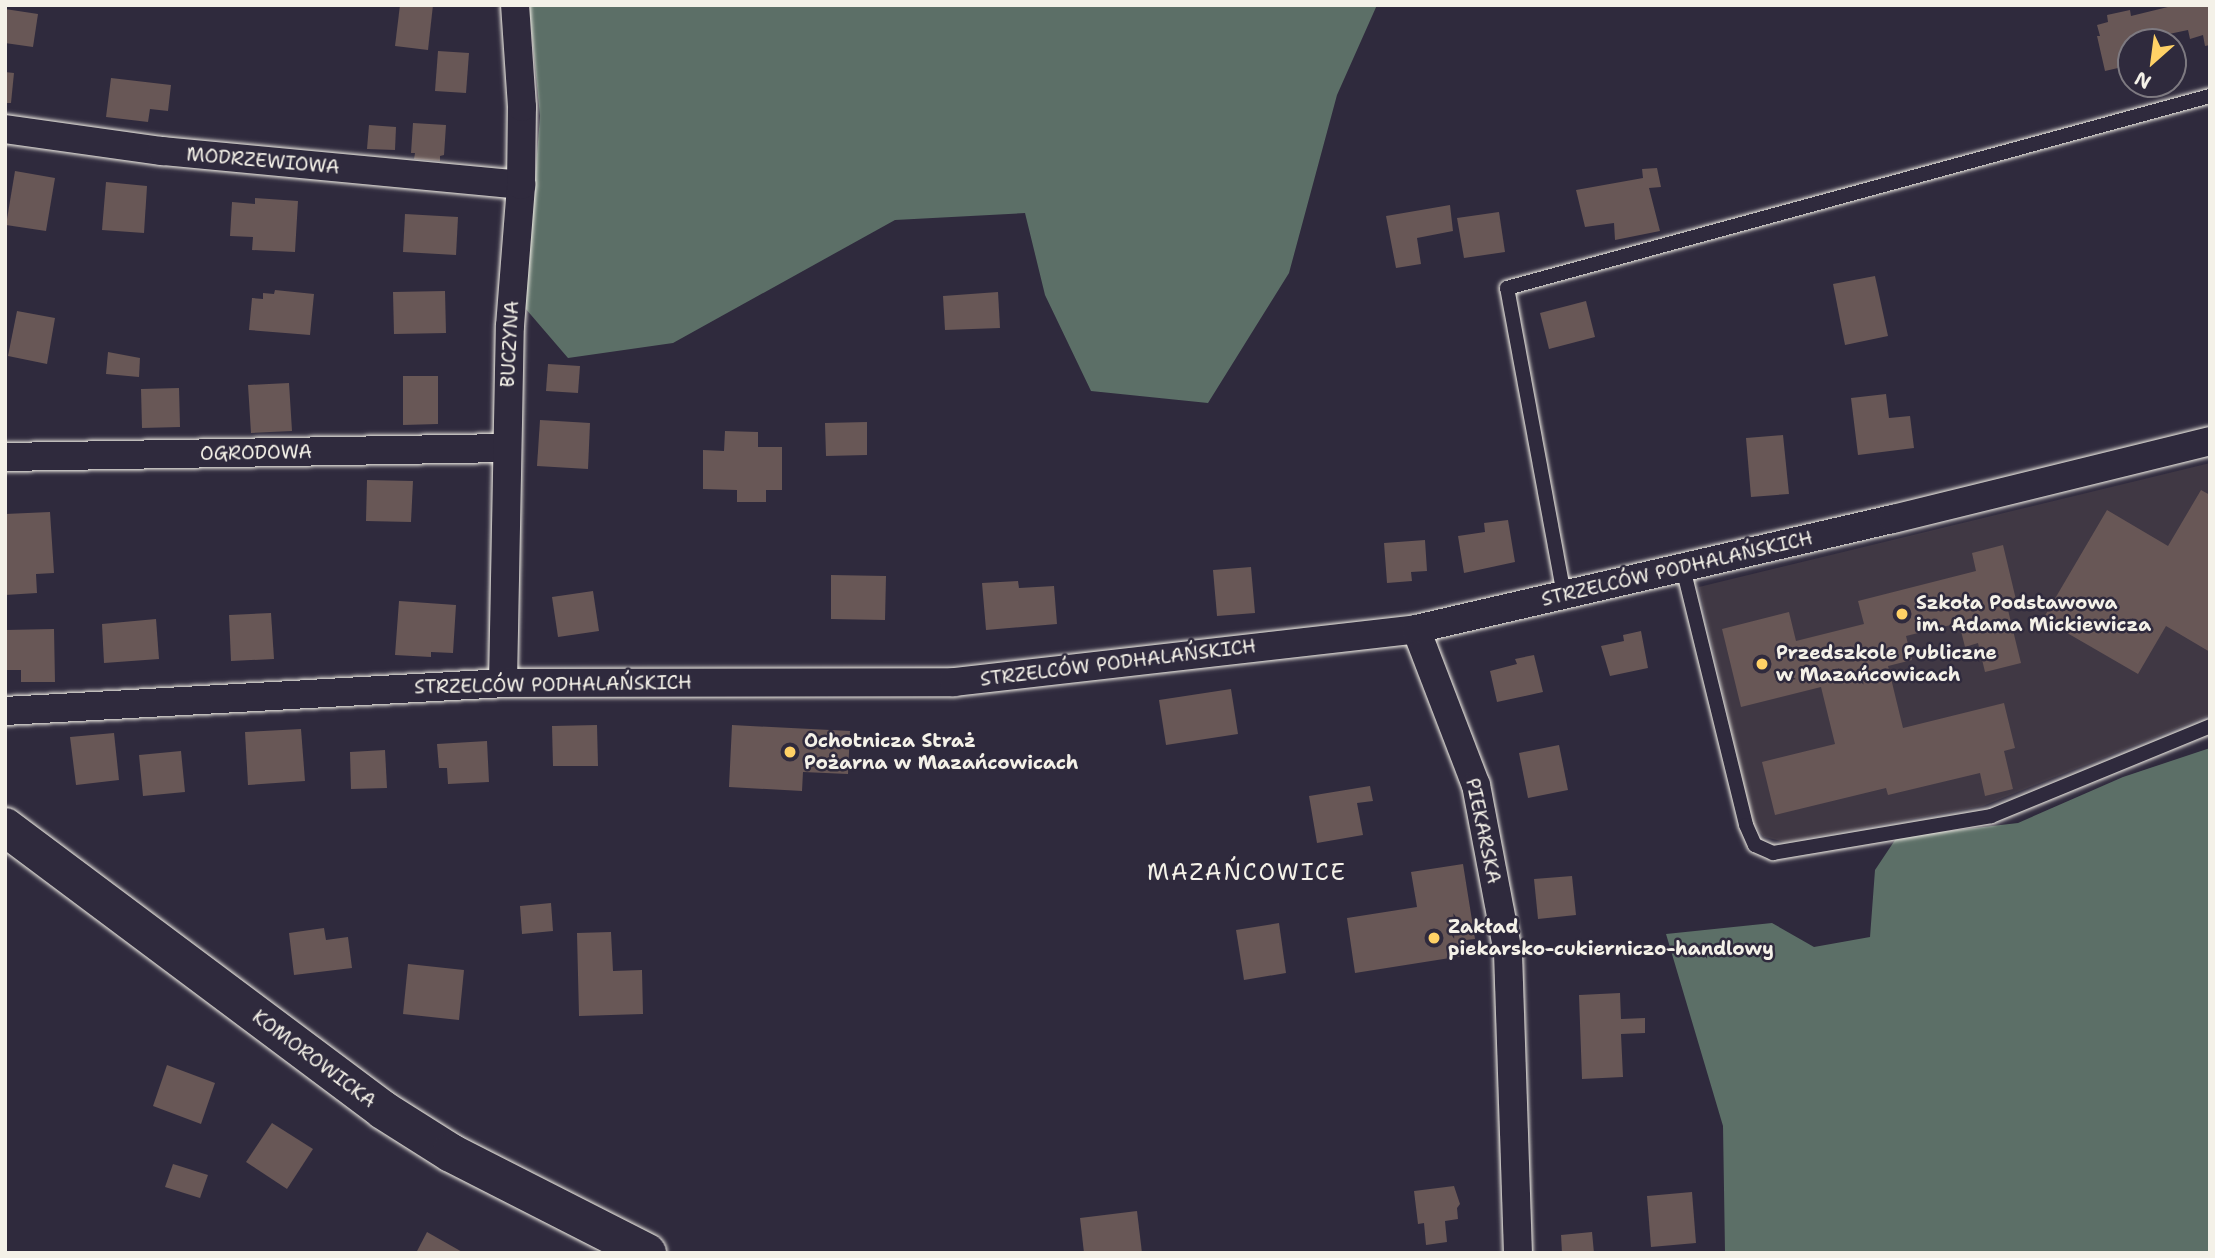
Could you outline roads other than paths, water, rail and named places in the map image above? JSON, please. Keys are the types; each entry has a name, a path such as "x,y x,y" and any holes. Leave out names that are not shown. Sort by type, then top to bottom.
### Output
{"street":[{"name":"BUCZYNA","path":"503,683 510,326 521,185 522,107 515,5"},
{"name":"MODRZEWIOWA","path":"5,129 162,151 521,185"},
{"name":"STRZELCÓW PODHALAŃSKICH","path":"5,711 503,683 954,682 1416,629 1683,568 2210,441"},
{"name":"OGRODOWA","path":"5,457 506,448"},
{"name":"PIEKARSKA","path":"1416,629 1476,785 1508,953 1518,1253"},
{"name":"KOMOROWICKA","path":"5,827 383,1110 452,1153 647,1253"}],"lane":[{"path":"1564,595 1507,288 2210,96"},
{"path":"1683,568 1745,825 1755,845 1773,853 1991,816 2210,726"}],"place":[{"name":"Szkoła Podstawowa im. Adama Mickiewicza","path":"1902,614"},
{"name":"Przedszkole Publiczne w Mazańcowicach","path":"1762,664"},
{"name":"Ochotnicza Straż Pożarna w Mazańcowicach","path":"790,752"},
{"name":"Zakład piekarsko-cukierniczo-handlowy","path":"1434,938"}],"district":[{"name":"MAZAŃCOWICE","path":"1247,872"}]}
